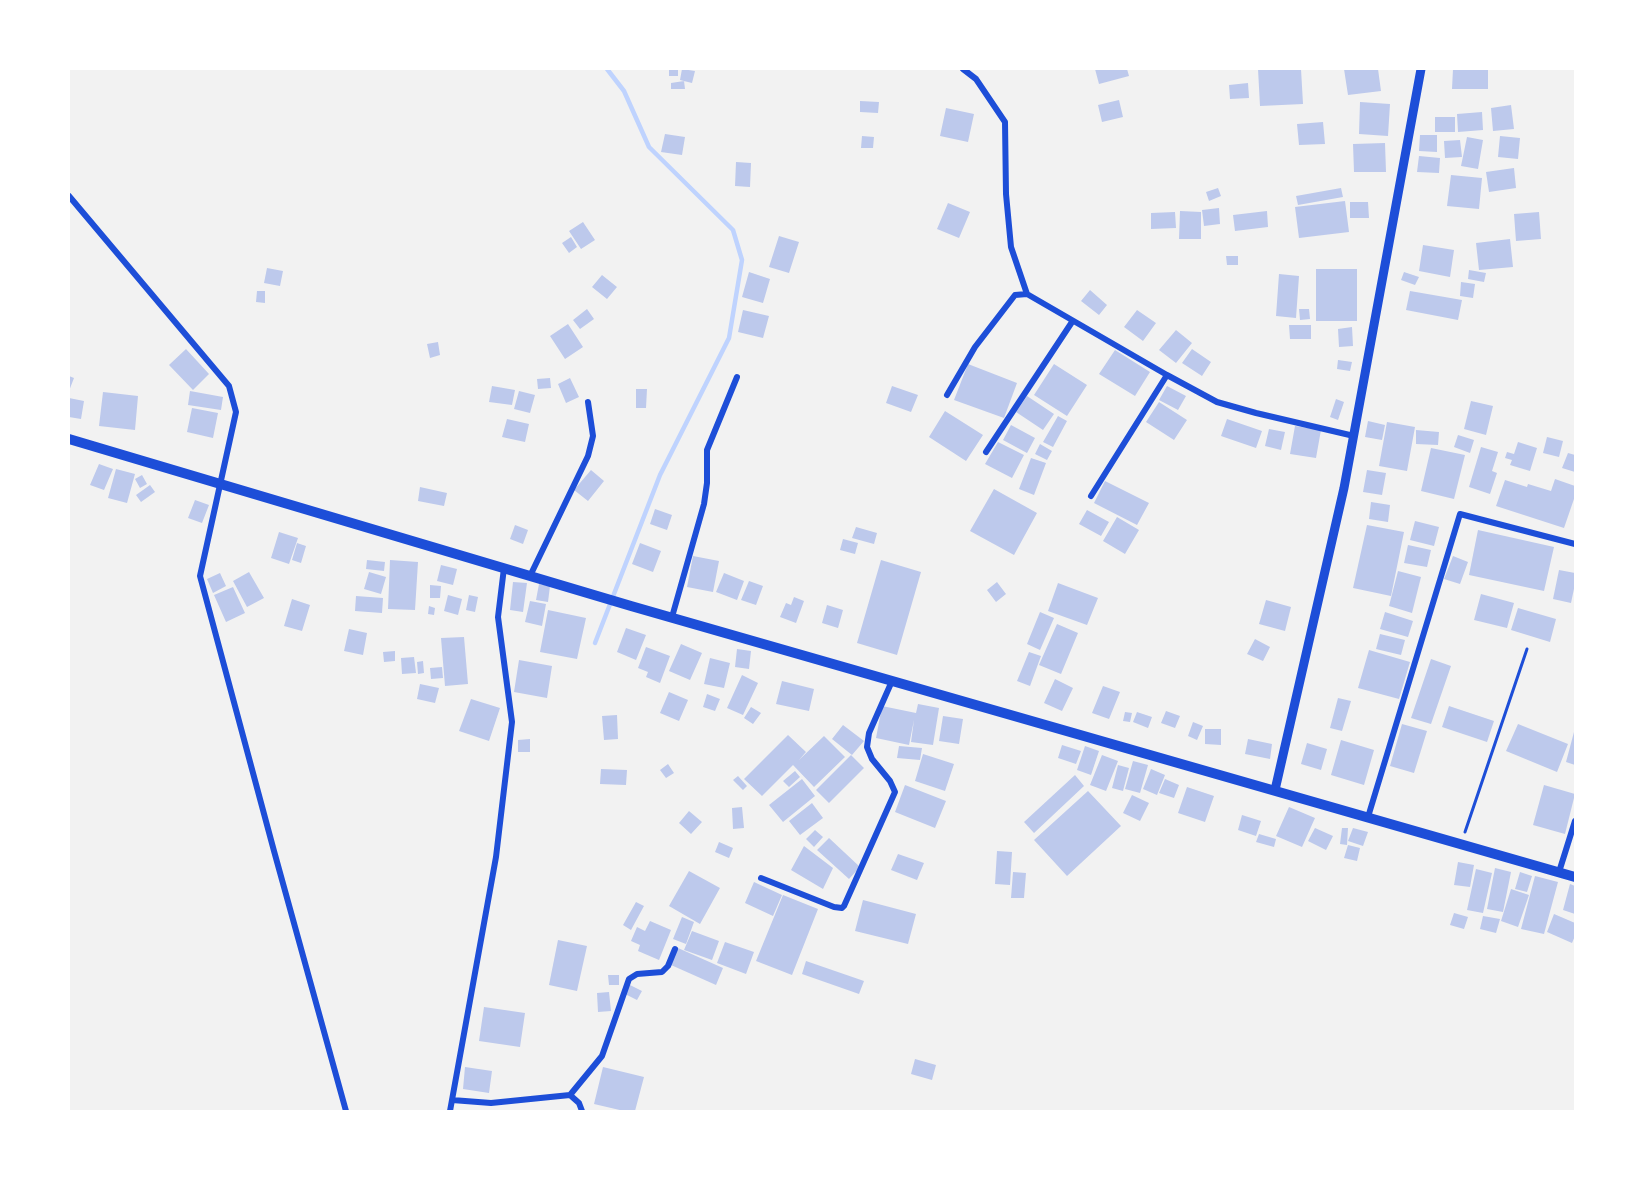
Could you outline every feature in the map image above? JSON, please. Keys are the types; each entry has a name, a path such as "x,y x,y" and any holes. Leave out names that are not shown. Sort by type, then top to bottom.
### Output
{"highway":[{"path":"69,439 631,606 1575,877"}],"main road":[{"path":"1275,790 1344,488 1421,69"}],"street":[{"path":"963,69 976,79 1005,122 1006,194 1011,247 1027,294"},
{"path":"69,196 229,386 236,412 200,576 346,1111"},
{"path":"947,395 975,347 1015,295 1027,294 1072,322 1217,402 1354,436"},
{"path":"986,452 1072,322"},
{"path":"1091,496 1167,375"},
{"path":"672,617 704,504 707,483 707,450 737,376"},
{"path":"530,576 588,456 593,436 588,402"},
{"path":"1368,817 1460,514 1575,544"},
{"path":"450,1111 496,857 512,722 498,617 504,567"},
{"path":"761,878 834,907 844,906 895,792 890,781 872,759 867,747 869,733 892,680"},
{"path":"1559,872 1575,821"},
{"path":"452,1100 491,1103 570,1095 602,1056 629,979 637,974 662,972 668,966 675,949"},
{"path":"570,1095 579,1103 582,1111"}],"path":[{"path":"1464,836 1527,649"}],"building":[{"path":"669,69 678,69 678,76 669,76"},
{"path":"682,69 695,71 692,83 680,80"},
{"path":"1095,69 1127,69 1129,76 1099,84"},
{"path":"1258,69 1301,69 1303,104 1260,106"},
{"path":"1344,69 1378,69 1381,91 1348,95"},
{"path":"1453,69 1488,69 1488,89 1452,89"},
{"path":"684,81 685,89 671,89 671,83"},
{"path":"1248,83 1249,98 1230,99 1229,85"},
{"path":"1119,100 1123,117 1102,122 1098,105"},
{"path":"860,101 879,102 878,113 860,112"},
{"path":"1360,102 1390,104 1388,136 1359,134"},
{"path":"1511,105 1514,129 1493,131 1491,108"},
{"path":"946,108 974,114 968,142 940,136"},
{"path":"1482,112 1483,130 1458,132 1457,114"},
{"path":"1435,117 1455,117 1455,132 1435,132"},
{"path":"1323,122 1325,144 1299,145 1297,124"},
{"path":"665,134 685,137 682,155 661,152"},
{"path":"1420,135 1437,135 1437,152 1419,151"},
{"path":"862,136 874,137 873,148 861,148"},
{"path":"1500,136 1520,138 1518,159 1498,157"},
{"path":"1467,137 1483,140 1478,169 1461,166"},
{"path":"1460,140 1462,157 1445,158 1444,141"},
{"path":"1385,143 1386,172 1354,172 1353,144"},
{"path":"1419,156 1440,158 1439,173 1417,172"},
{"path":"736,162 751,163 750,187 735,186"},
{"path":"1514,168 1516,188 1489,192 1486,172"},
{"path":"1451,175 1482,178 1479,209 1447,206"},
{"path":"1218,188 1221,196 1209,201 1206,192"},
{"path":"1341,188 1343,197 1298,205 1296,196"},
{"path":"1345,201 1349,232 1299,238 1295,207"},
{"path":"1350,202 1368,202 1369,218 1350,218"},
{"path":"948,203 970,212 959,238 937,229"},
{"path":"1219,208 1220,224 1204,226 1202,210"},
{"path":"1180,211 1201,212 1201,239 1179,239"},
{"path":"1267,211 1268,227 1235,231 1233,215"},
{"path":"1175,212 1176,228 1151,229 1151,213"},
{"path":"1539,212 1541,239 1516,241 1514,214"},
{"path":"583,222 595,240 581,249 569,231"},
{"path":"779,236 799,242 789,273 769,267"},
{"path":"571,237 577,247 569,253 562,243"},
{"path":"1510,239 1513,267 1479,270 1476,243"},
{"path":"1423,245 1454,250 1450,277 1419,271"},
{"path":"1226,256 1238,256 1238,265 1227,265"},
{"path":"267,268 283,271 280,286 264,283"},
{"path":"1316,269 1357,269 1357,321 1316,321"},
{"path":"1469,270 1486,273 1484,282 1468,279"},
{"path":"749,272 770,279 763,303 742,297"},
{"path":"1404,272 1419,277 1415,285 1401,280"},
{"path":"1279,274 1299,276 1296,318 1276,316"},
{"path":"602,275 617,287 607,299 592,287"},
{"path":"1461,282 1475,284 1473,298 1460,296"},
{"path":"1090,290 1107,305 1099,315 1081,301"},
{"path":"257,291 265,291 265,303 256,302"},
{"path":"1410,291 1462,300 1458,320 1406,310"},
{"path":"587,309 594,319 580,329 573,320"},
{"path":"1299,309 1309,309 1310,319 1300,320"},
{"path":"743,310 769,316 763,338 738,332"},
{"path":"1137,310 1156,323 1143,341 1124,327"},
{"path":"568,324 583,347 565,359 550,336"},
{"path":"1289,325 1311,325 1311,339 1290,339"},
{"path":"1352,327 1353,346 1339,347 1338,329"},
{"path":"1176,330 1192,343 1176,363 1159,350"},
{"path":"438,342 440,355 430,358 427,344"},
{"path":"186,349 209,374 193,390 169,365"},
{"path":"1192,349 1211,362 1202,376 1182,363"},
{"path":"1115,350 1150,372 1135,396 1099,374"},
{"path":"1338,360 1352,362 1350,371 1337,369"},
{"path":"968,364 1017,383 1004,418 954,400"},
{"path":"1054,364 1087,385 1067,416 1034,395"},
{"path":"69,376 74,378 69,391"},
{"path":"550,378 551,388 538,389 537,379"},
{"path":"570,378 579,397 566,403 558,384"},
{"path":"492,386 515,390 512,405 489,402"},
{"path":"892,386 918,395 911,412 886,403"},
{"path":"1167,386 1186,396 1178,410 1159,400"},
{"path":"636,389 647,389 646,408 636,408"},
{"path":"190,391 223,397 221,410 188,405"},
{"path":"519,391 535,395 530,413 514,409"},
{"path":"103,392 138,396 135,430 99,426"},
{"path":"1027,396 1054,414 1043,430 1016,412"},
{"path":"69,398 84,401 81,419 69,417"},
{"path":"1336,399 1344,402 1338,420 1330,417"},
{"path":"1471,401 1493,406 1486,435 1464,429"},
{"path":"1159,402 1187,420 1174,440 1146,422"},
{"path":"192,408 218,413 213,438 187,432"},
{"path":"945,411 983,435 966,461 929,437"},
{"path":"1058,416 1067,421 1053,447 1043,442"},
{"path":"507,419 529,424 525,442 502,437"},
{"path":"1227,419 1262,431 1256,448 1221,436"},
{"path":"1368,421 1385,425 1382,440 1365,437"},
{"path":"1387,422 1415,427 1407,471 1379,466"},
{"path":"1011,425 1035,438 1027,453 1003,440"},
{"path":"1295,426 1321,430 1316,458 1290,454"},
{"path":"1269,429 1285,432 1281,450 1265,446"},
{"path":"1416,430 1439,432 1438,445 1416,444"},
{"path":"1458,435 1474,440 1470,453 1454,447"},
{"path":"1547,437 1563,441 1559,457 1543,453"},
{"path":"998,442 1024,455 1012,478 985,464"},
{"path":"1518,442 1537,448 1530,471 1510,465 1512,460 1505,458 1507,452 1514,454"},
{"path":"1040,444 1052,451 1047,460 1035,454"},
{"path":"1481,447 1498,452 1492,471 1497,473 1490,494 1469,487"},
{"path":"1431,448 1465,455 1454,499 1421,491"},
{"path":"1568,453 1575,455 1575,472 1562,468"},
{"path":"1031,458 1046,463 1034,495 1019,489"},
{"path":"99,464 113,469 104,490 90,485"},
{"path":"116,469 135,474 127,503 108,498"},
{"path":"591,470 604,481 588,501 574,490"},
{"path":"1367,470 1386,473 1382,495 1363,492"},
{"path":"142,475 147,484 140,488 135,479"},
{"path":"1555,479 1575,486 1575,496 1564,528 1496,506 1505,480 1551,491"},
{"path":"1105,481 1149,503 1137,525 1094,503"},
{"path":"150,485 155,492 141,502 136,495"},
{"path":"420,487 447,493 444,506 418,501"},
{"path":"994,489 1037,513 1014,555 970,531"},
{"path":"195,500 209,505 202,523 188,518"},
{"path":"1371,502 1390,505 1388,522 1369,519"},
{"path":"655,509 672,515 667,530 650,524"},
{"path":"1087,510 1109,522 1101,536 1079,524"},
{"path":"1117,517 1139,530 1125,554 1103,541"},
{"path":"1415,521 1439,527 1434,546 1410,540"},
{"path":"515,525 528,530 523,544 510,539"},
{"path":"1367,525 1404,532 1391,596 1353,588"},
{"path":"856,527 877,533 874,544 852,538"},
{"path":"1478,530 1554,547 1544,591 1469,575"},
{"path":"279,532 298,538 289,564 271,558"},
{"path":"843,539 858,543 855,554 840,550"},
{"path":"297,543 306,546 301,563 292,560"},
{"path":"640,543 661,551 653,572 632,564"},
{"path":"1408,545 1431,550 1427,567 1404,563"},
{"path":"693,556 719,561 713,592 687,587"},
{"path":"1453,556 1468,562 1460,584 1444,579"},
{"path":"367,560 385,562 384,571 366,569"},
{"path":"390,560 418,562 415,610 388,609"},
{"path":"881,560 921,572 897,655 857,643"},
{"path":"441,565 457,569 453,585 437,581"},
{"path":"1559,570 1575,573 1571,603 1553,599"},
{"path":"1398,571 1421,577 1412,613 1389,606"},
{"path":"249,572 264,598 247,607 233,581"},
{"path":"369,572 386,577 381,594 364,589"},
{"path":"220,573 226,586 213,593 207,579"},
{"path":"724,573 744,581 737,600 716,592"},
{"path":"749,581 763,586 756,605 741,600"},
{"path":"513,582 527,583 523,612 510,610"},
{"path":"997,582 1006,594 996,602 987,590"},
{"path":"1058,583 1098,598 1087,625 1048,611"},
{"path":"539,584 550,586 548,602 536,600"},
{"path":"430,585 441,586 440,598 430,598"},
{"path":"233,587 245,613 226,622 214,595"},
{"path":"1481,594 1514,603 1507,628 1474,620"},
{"path":"448,595 462,599 458,615 444,611"},
{"path":"469,595 478,597 475,612 466,610"},
{"path":"356,596 383,598 382,613 355,611"},
{"path":"794,597 804,601 796,623 780,617 786,603 791,605"},
{"path":"292,599 310,605 302,631 284,626"},
{"path":"1266,600 1291,607 1285,631 1259,624"},
{"path":"530,601 546,604 542,626 525,622"},
{"path":"827,605 843,610 838,628 822,623"},
{"path":"429,606 435,608 434,615 428,614"},
{"path":"1518,608 1556,619 1550,642 1511,630"},
{"path":"548,610 586,618 577,659 540,652"},
{"path":"1040,612 1054,618 1040,650 1027,644"},
{"path":"1385,612 1413,621 1408,637 1380,629"},
{"path":"1057,624 1078,633 1061,674 1039,665"},
{"path":"626,628 646,635 636,660 617,652"},
{"path":"349,629 367,633 363,655 344,651"},
{"path":"1380,634 1405,640 1401,655 1376,649"},
{"path":"464,637 468,684 445,686 441,638"},
{"path":"1255,639 1270,647 1263,661 1247,654"},
{"path":"681,644 702,653 690,680 669,671"},
{"path":"646,647 670,656 660,683 646,677 648,672 638,668"},
{"path":"737,649 751,651 749,669 735,667"},
{"path":"1369,650 1410,662 1399,699 1358,688"},
{"path":"395,651 395,661 384,662 383,652"},
{"path":"1029,652 1041,656 1030,686 1017,681"},
{"path":"414,657 416,673 402,674 401,658"},
{"path":"710,658 730,663 724,688 704,684"},
{"path":"1431,659 1451,666 1431,724 1411,718"},
{"path":"519,660 552,666 547,698 514,692"},
{"path":"423,661 424,673 418,674 417,662"},
{"path":"442,667 443,678 431,679 430,668"},
{"path":"742,675 758,683 743,715 727,708"},
{"path":"1055,679 1073,688 1062,711 1044,703"},
{"path":"782,681 814,689 809,711 776,704"},
{"path":"420,684 439,688 435,703 417,699"},
{"path":"1103,686 1120,692 1109,719 1092,713"},
{"path":"669,692 688,700 679,721 660,713"},
{"path":"707,694 720,699 715,711 703,707"},
{"path":"1338,698 1351,701 1342,731 1330,728"},
{"path":"471,699 500,708 489,741 459,731"},
{"path":"918,704 939,708 933,745 911,742 914,720 909,745 876,738 882,706 916,713"},
{"path":"1449,706 1494,721 1487,742 1442,727"},
{"path":"751,707 761,713 753,724 744,718"},
{"path":"1166,711 1180,716 1175,728 1161,723"},
{"path":"1125,712 1132,713 1130,722 1123,721"},
{"path":"1137,712 1152,717 1148,728 1133,722"},
{"path":"617,715 618,739 604,740 602,716"},
{"path":"943,716 963,719 959,744 939,741"},
{"path":"1193,722 1203,726 1197,740 1188,736"},
{"path":"1402,724 1427,731 1414,773 1390,766"},
{"path":"1518,724 1568,744 1557,772 1506,751"},
{"path":"843,725 864,741 852,755 832,739"},
{"path":"1205,729 1221,729 1221,745 1205,744"},
{"path":"1575,732 1575,765 1566,762"},
{"path":"788,735 806,752 799,760 824,736 845,757 814,787 793,765 762,796 744,779"},
{"path":"530,739 530,752 518,752 518,740"},
{"path":"1248,739 1272,744 1270,759 1245,754"},
{"path":"1341,740 1374,750 1364,785 1331,775"},
{"path":"1307,743 1327,749 1321,770 1301,764"},
{"path":"1062,745 1081,751 1076,764 1058,758"},
{"path":"899,746 922,748 920,760 897,758"},
{"path":"1085,746 1099,751 1091,775 1077,770"},
{"path":"923,754 954,764 945,791 915,781"},
{"path":"851,755 864,768 829,803 816,790"},
{"path":"1102,755 1118,761 1106,791 1090,785"},
{"path":"1133,761 1148,765 1140,793 1125,789"},
{"path":"668,764 674,773 666,778 660,770"},
{"path":"1118,765 1129,768 1123,791 1112,788"},
{"path":"601,769 627,770 626,785 600,784"},
{"path":"1151,769 1165,775 1157,795 1143,789"},
{"path":"795,771 800,777 789,787 783,781"},
{"path":"1075,775 1084,786 1034,833 1024,822"},
{"path":"738,776 747,786 743,790 733,780"},
{"path":"802,779 815,796 783,822 769,805"},
{"path":"1165,779 1179,785 1174,798 1159,793"},
{"path":"905,785 946,801 935,828 895,812"},
{"path":"1544,785 1575,794 1565,834 1533,825"},
{"path":"1187,787 1214,796 1205,822 1178,813"},
{"path":"1088,791 1121,826 1067,876 1034,840"},
{"path":"1132,795 1149,803 1140,821 1123,813"},
{"path":"812,803 823,818 800,835 789,821"},
{"path":"742,807 744,828 733,829 732,808"},
{"path":"1289,807 1315,818 1302,847 1276,836"},
{"path":"689,811 702,822 691,834 679,823"},
{"path":"1242,815 1261,821 1256,836 1238,830"},
{"path":"1315,828 1333,836 1326,850 1308,841"},
{"path":"1342,828 1348,828 1347,845 1340,844"},
{"path":"1353,828 1368,832 1363,846 1348,841"},
{"path":"815,830 823,837 814,847 806,839"},
{"path":"1259,834 1276,839 1274,847 1256,842"},
{"path":"829,838 860,867 849,879 817,850"},
{"path":"719,842 733,848 729,858 715,852"},
{"path":"1348,845 1360,848 1357,861 1344,858"},
{"path":"804,846 833,868 823,889 791,870"},
{"path":"997,851 1012,852 1010,885 995,884"},
{"path":"898,854 924,863 917,880 891,870"},
{"path":"1458,862 1474,865 1470,887 1454,885"},
{"path":"1495,868 1511,872 1503,912 1487,909"},
{"path":"1476,869 1492,873 1483,913 1467,910"},
{"path":"689,871 720,888 700,924 669,906"},
{"path":"1013,872 1026,873 1024,898 1011,898"},
{"path":"1520,872 1532,876 1527,892 1515,889"},
{"path":"1535,876 1558,882 1544,934 1521,929"},
{"path":"754,882 782,895 773,916 745,903"},
{"path":"1570,884 1575,886 1575,914 1563,910"},
{"path":"1511,889 1529,895 1518,927 1501,921"},
{"path":"783,895 818,909 792,975 756,961"},
{"path":"863,900 916,914 908,944 855,931"},
{"path":"636,902 644,906 631,930 623,925"},
{"path":"1454,913 1468,917 1464,929 1450,925"},
{"path":"1554,914 1575,923 1575,936 1572,943 1547,932"},
{"path":"1483,916 1500,919 1496,933 1480,929"},
{"path":"682,917 694,922 686,944 673,939"},
{"path":"650,921 671,930 659,960 638,951 640,945 631,941 637,927 645,931"},
{"path":"692,931 719,941 712,960 684,950"},
{"path":"558,940 587,946 577,991 549,985"},
{"path":"725,942 754,952 746,974 717,963"},
{"path":"678,948 723,968 716,985 671,965"},
{"path":"806,961 864,981 859,994 802,974"},
{"path":"608,975 619,975 619,985 609,985"},
{"path":"630,985 642,991 637,1000 625,994"},
{"path":"609,992 611,1011 598,1012 597,993"},
{"path":"484,1007 525,1013 520,1047 479,1041"},
{"path":"915,1059 936,1065 932,1080 911,1074"},
{"path":"465,1067 492,1071 489,1093 463,1089"},
{"path":"603,1067 644,1077 635,1111 624,1111 594,1104"}],"waterway":[{"path":"595,643 660,475 729,338 742,260 733,230 649,147 624,91 607,69"}]}
